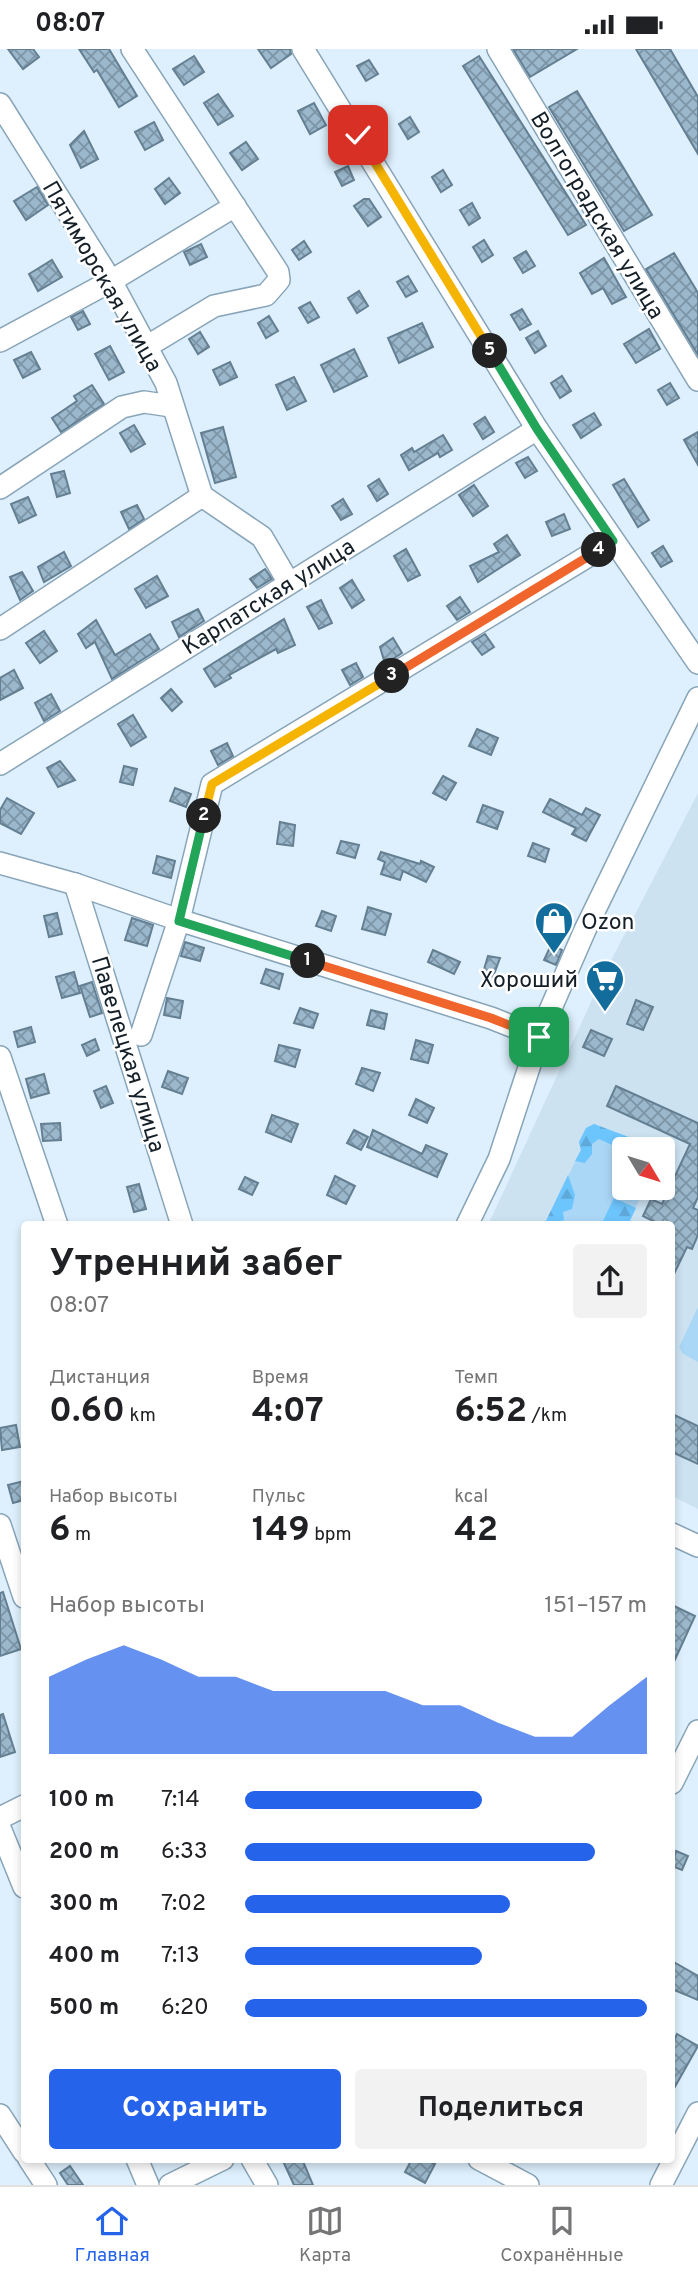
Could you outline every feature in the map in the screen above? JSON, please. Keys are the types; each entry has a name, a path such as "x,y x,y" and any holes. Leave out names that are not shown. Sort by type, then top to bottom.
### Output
{"street":[{"path":"132,49 278,272 279,280 267,295 214,306 146,347"},
{"path":"303,49 434,257 537,429 698,663"},
{"name":"Волгоградская улица","path":"498,49 698,380"},
{"name":"Пятиморская улица","path":"0,104 111,281 166,383 171,406 202,496"},
{"path":"0,341 111,281 235,206"},
{"path":"0,488 122,407 144,402 171,406"},
{"name":"Карпатская улица","path":"0,764 537,429"},
{"path":"0,629 202,496 262,537 289,583"},
{"path":"141,1035 179,921 212,784 613,541"},
{"path":"469,1221 499,1159 539,1037 585,930 698,698"},
{"path":"0,863 75,884 179,921 491,1018 539,1037"},
{"name":"Павелецкая улица","path":"75,884 182,1221"},
{"path":"0,1057 56,1221"},
{"path":"0,1525 21,1588"},
{"path":"675,1535 698,1546"},
{"path":"675,1777 698,1731"},
{"path":"0,1818 21,1808"},
{"path":"0,1828 21,1880"},
{"path":"675,2158 698,2113"},
{"path":"0,2115 21,2147"},
{"path":"32,2163 46,2185"},
{"path":"139,2163 148,2185"},
{"path":"170,2185 215,2163"},
{"path":"254,2163 267,2185"},
{"path":"661,2185 672,2163"},
{"path":"487,2167 528,2185"}],"shaded area":[{"path":"698,793 698,1509 675,1498 675,1221 490,1221 604,974"},
{"path":"594,1124 629,1137 612,1137 612,1201 638,1201 630,1221 546,1221 581,1150 579,1142 586,1128"},
{"path":"698,1307 698,1362 683,1354 679,1347"}],"green space":[{"path":"594,1124 629,1137 612,1137 612,1145 599,1139 592,1144 592,1154 585,1163 575,1161 581,1150 579,1142 586,1128"},
{"path":"568,1175 575,1195 572,1209 563,1212 564,1220 546,1221"},
{"path":"613,1201 621,1201 636,1208 630,1221 603,1221"}],"building":[{"path":"8,49 33,49 39,57 23,69"},
{"path":"79,49 109,49 137,96 119,107 97,70 94,72"},
{"path":"258,49 290,49 291,54 271,68"},
{"path":"513,49 577,49 530,77"},
{"path":"636,49 670,49 698,97 698,154"},
{"path":"194,56 204,72 184,85 173,69"},
{"path":"479,56 586,225 568,235 463,66"},
{"path":"369,60 378,74 366,81 357,66"},
{"path":"577,91 652,215 624,231 549,107"},
{"path":"218,94 233,116 218,125 204,103"},
{"path":"314,103 326,125 310,134 298,111"},
{"path":"410,117 419,132 408,139 399,124"},
{"path":"154,122 163,140 145,150 135,132"},
{"path":"84,131 98,159 81,168 70,145"},
{"path":"246,142 258,159 242,170 230,153"},
{"path":"348,166 354,180 342,186 335,172"},
{"path":"443,170 452,185 441,192 432,177"},
{"path":"169,178 180,193 165,204 155,189"},
{"path":"37,187 48,205 26,220 14,201"},
{"path":"364,199 369,199 381,217 368,226 354,206"},
{"path":"472,203 480,218 469,225 460,210"},
{"path":"484,240 493,255 482,262 473,247"},
{"path":"304,241 311,252 299,260 292,250"},
{"path":"201,244 207,257 190,265 184,252"},
{"path":"526,251 535,266 523,273 514,258"},
{"path":"674,253 698,293 698,355 646,269"},
{"path":"604,258 626,297 612,304 603,288 592,294 580,273"},
{"path":"52,260 62,277 38,291 29,274"},
{"path":"408,276 417,291 406,297 397,282"},
{"path":"359,291 368,306 357,313 348,298"},
{"path":"310,302 319,317 308,323 299,308"},
{"path":"522,309 531,324 520,330 511,315"},
{"path":"83,311 90,324 78,330 71,317"},
{"path":"269,316 278,331 266,338 258,323"},
{"path":"422,323 433,347 399,363 388,338"},
{"path":"649,329 660,349 636,363 624,344"},
{"path":"538,331 546,346 535,353 526,338"},
{"path":"200,332 209,347 198,354 189,339"},
{"path":"110,346 124,372 109,380 95,354"},
{"path":"354,349 367,376 334,392 321,365"},
{"path":"31,352 40,369 23,378 14,360"},
{"path":"230,362 237,377 220,385 213,370"},
{"path":"562,376 571,391 560,398 551,383"},
{"path":"294,377 306,401 287,410 276,385"},
{"path":"670,383 679,398 667,405 658,390"},
{"path":"92,385 104,404 61,432 52,418 77,401 74,396"},
{"path":"594,413 601,425 581,438 573,425"},
{"path":"485,417 494,432 483,439 474,424"},
{"path":"134,425 145,444 131,452 120,433"},
{"path":"223,427 236,477 215,483 201,433"},
{"path":"698,432 698,465 684,440"},
{"path":"443,435 452,450 440,457 438,453 409,470 401,455 412,448 414,452"},
{"path":"528,457 537,471 525,478 516,463"},
{"path":"64,471 70,493 57,497 51,474"},
{"path":"379,479 388,494 377,501 368,486"},
{"path":"624,479 649,520 638,527 613,485"},
{"path":"474,485 488,506 473,516 459,495"},
{"path":"28,497 36,515 19,523 11,504"},
{"path":"343,499 352,514 341,520 332,506"},
{"path":"137,505 144,519 129,529 121,512"},
{"path":"564,514 570,529 552,536 546,522"},
{"path":"507,535 520,555 478,582 470,566 499,552 494,544"},
{"path":"663,546 672,561 661,567 652,553"},
{"path":"406,549 420,575 408,581 394,556"},
{"path":"64,552 71,566 44,582 38,567"},
{"path":"265,569 272,579 257,588 250,579"},
{"path":"22,572 33,591 20,600 10,577"},
{"path":"157,576 168,596 146,608 135,589"},
{"path":"352,580 364,600 352,608 340,588"},
{"path":"460,597 470,612 457,620 447,606"},
{"path":"321,600 332,623 319,629 307,607"},
{"path":"198,609 204,621 179,637 172,622"},
{"path":"284,619 295,645 278,653 276,649 229,675 231,678 215,687 204,669"},
{"path":"96,620 115,655 150,634 159,649 112,679 95,642 86,648 78,634"},
{"path":"44,631 57,651 40,663 26,643"},
{"path":"485,634 494,647 482,655 472,642"},
{"path":"393,638 402,653 385,664 380,647"},
{"path":"356,663 363,677 350,685 342,670"},
{"path":"14,670 23,688 0,700 0,678"},
{"path":"171,689 182,702 172,711 161,698"},
{"path":"51,694 60,711 44,721 35,703"},
{"path":"133,715 146,737 131,746 118,724"},
{"path":"477,729 498,738 491,755 469,746"},
{"path":"227,743 233,756 218,765 211,751"},
{"path":"60,761 75,780 58,787 47,768"},
{"path":"124,766 137,769 133,785 120,782"},
{"path":"443,776 456,783 446,800 433,793"},
{"path":"175,788 191,794 186,807 170,801"},
{"path":"7,798 34,813 21,834 0,823 0,810"},
{"path":"550,799 582,815 586,808 600,815 586,841 572,834 576,828 543,812"},
{"path":"483,805 503,812 497,829 477,822"},
{"path":"280,822 295,825 293,846 277,844"},
{"path":"341,841 359,845 355,858 337,853"},
{"path":"533,843 549,849 545,862 528,856"},
{"path":"381,852 420,864 421,861 434,867 426,882 403,871 400,880 381,874 385,862 378,859"},
{"path":"157,856 175,861 171,878 153,873"},
{"path":"368,907 391,914 385,935 362,929"},
{"path":"322,911 336,916 331,931 316,926"},
{"path":"57,913 62,934 49,937 44,916"},
{"path":"132,918 153,925 147,946 125,940"},
{"path":"185,942 204,948 200,961 181,956"},
{"path":"551,945 562,950 556,965 544,960"},
{"path":"433,950 460,962 454,974 428,962"},
{"path":"488,956 500,958 493,977 483,973"},
{"path":"266,969 283,974 279,989 261,983"},
{"path":"74,972 80,993 62,998 56,977"},
{"path":"92,982 102,1013 90,1017 80,986"},
{"path":"167,998 183,1001 180,1018 164,1015"},
{"path":"636,1000 653,1007 643,1030 627,1024"},
{"path":"300,1008 318,1014 313,1028 294,1023"},
{"path":"371,1010 387,1014 384,1029 367,1025"},
{"path":"31,1027 35,1042 18,1047 14,1032"},
{"path":"591,1030 612,1039 604,1056 583,1047"},
{"path":"95,1039 99,1050 87,1056 82,1045"},
{"path":"416,1040 433,1045 428,1063 411,1059"},
{"path":"279,1045 300,1050 295,1067 275,1061"},
{"path":"362,1068 380,1073 373,1091 356,1084"},
{"path":"168,1071 188,1078 182,1094 162,1087"},
{"path":"44,1074 49,1093 31,1098 26,1079"},
{"path":"106,1086 113,1103 101,1108 94,1091"},
{"path":"616,1086 698,1123 698,1197 693,1208 698,1210 698,1235 692,1249 687,1247 675,1272 675,1221 653,1221 643,1216 650,1201 662,1204 663,1201 676,1201 676,1174 690,1144 607,1106"},
{"path":"416,1099 434,1108 427,1123 409,1115"},
{"path":"272,1115 298,1124 291,1142 266,1132"},
{"path":"60,1123 61,1140 43,1141 41,1124"},
{"path":"354,1130 368,1137 361,1150 347,1143"},
{"path":"373,1130 422,1154 426,1145 447,1154 437,1177 367,1147"},
{"path":"335,1176 355,1186 346,1204 327,1195"},
{"path":"245,1177 258,1183 252,1195 239,1189"},
{"path":"139,1184 146,1209 134,1212 127,1187"},
{"path":"675,1415 698,1426 698,1464 675,1453"},
{"path":"16,1425 20,1447 2,1450 0,1428"},
{"path":"21,1482 21,1501 13,1503 8,1485"},
{"path":"3,1592 21,1649 0,1656 0,1593"},
{"path":"675,1606 695,1616 675,1659"},
{"path":"3,1714 15,1752 0,1757 0,1715"},
{"path":"676,1851 688,1856 682,1870 675,1867"},
{"path":"675,1963 698,1976 698,2000 675,1990"},
{"path":"677,2034 698,2046 675,2087"},
{"path":"284,2163 304,2163 313,2185 294,2185"},
{"path":"410,2163 435,2164 425,2183 405,2172"},
{"path":"70,2166 83,2185 68,2185 60,2173"}],"place":[{"name":"Ozon","path":"554,955"},
{"name":"Хороший","path":"605,1013"}],"route":[{"path":"358,135 537,429 613,541 212,784 179,921 491,1018 539,1037"}]}
